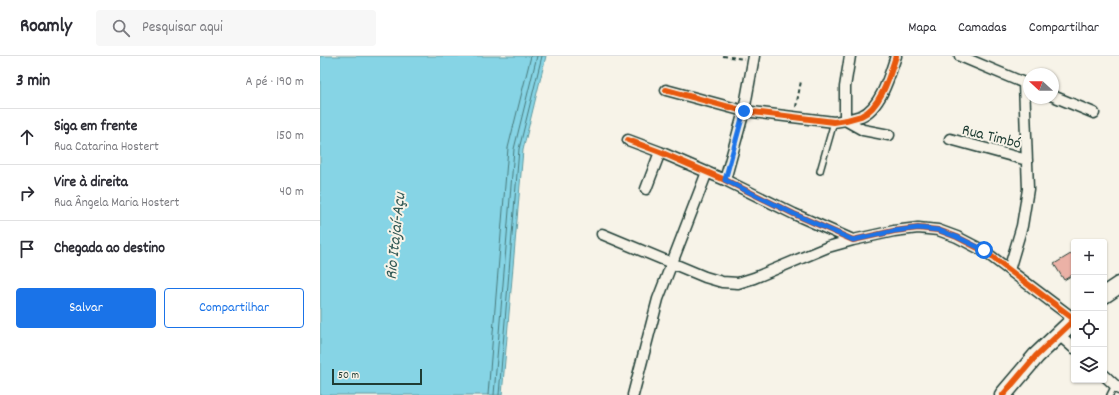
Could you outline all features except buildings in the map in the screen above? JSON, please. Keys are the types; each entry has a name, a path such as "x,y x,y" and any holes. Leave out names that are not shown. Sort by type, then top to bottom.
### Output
{"main road":[{"path":"1107,293 1119,285"},
{"path":"1003,395 1036,356 1071,322"}],"street":[{"path":"845,120 845,87 850,56"},
{"path":"666,90 744,111 834,122 862,116 872,108 885,88 896,56"},
{"path":"960,56 1023,82"},
{"path":"725,180 744,111 753,58"},
{"path":"1059,98 1094,113"},
{"path":"1009,270 1027,205 1027,104"},
{"path":"845,120 863,130 889,136"},
{"path":"628,140 725,180 794,214 853,240"},
{"name":"Rua Timbó","path":"950,140 1027,160"},
{"path":"646,189 660,152"},
{"path":"633,395 658,299 707,172"},
{"path":"602,234 716,281 738,283 754,278 828,247 853,240 894,231 918,228 938,230 984,250 1071,317"},
{"path":"1058,334 1073,347"},
{"path":"1107,378 1117,387"}],"lane":[{"path":"820,171 834,122"},
{"path":"1110,395 1117,387"}],"path":[{"path":"723,56 753,58"},
{"path":"793,118 801,81"}],"water":[{"name":"Rio Itajaí-Açu","path":"320,56 546,56 523,150 502,395 320,395"}],"cycle path":[{"path":"666,90 744,111 837,122 861,116 874,106 884,90 896,56"},
{"path":"628,140 725,180 794,214 853,240 894,231 918,228 938,230 957,237 984,251 1071,317"},
{"path":"1003,395 1036,356 1071,323"}],"route":[{"path":"744,111 725,180 794,214 853,240 894,231 918,228 938,230 984,250"}]}
